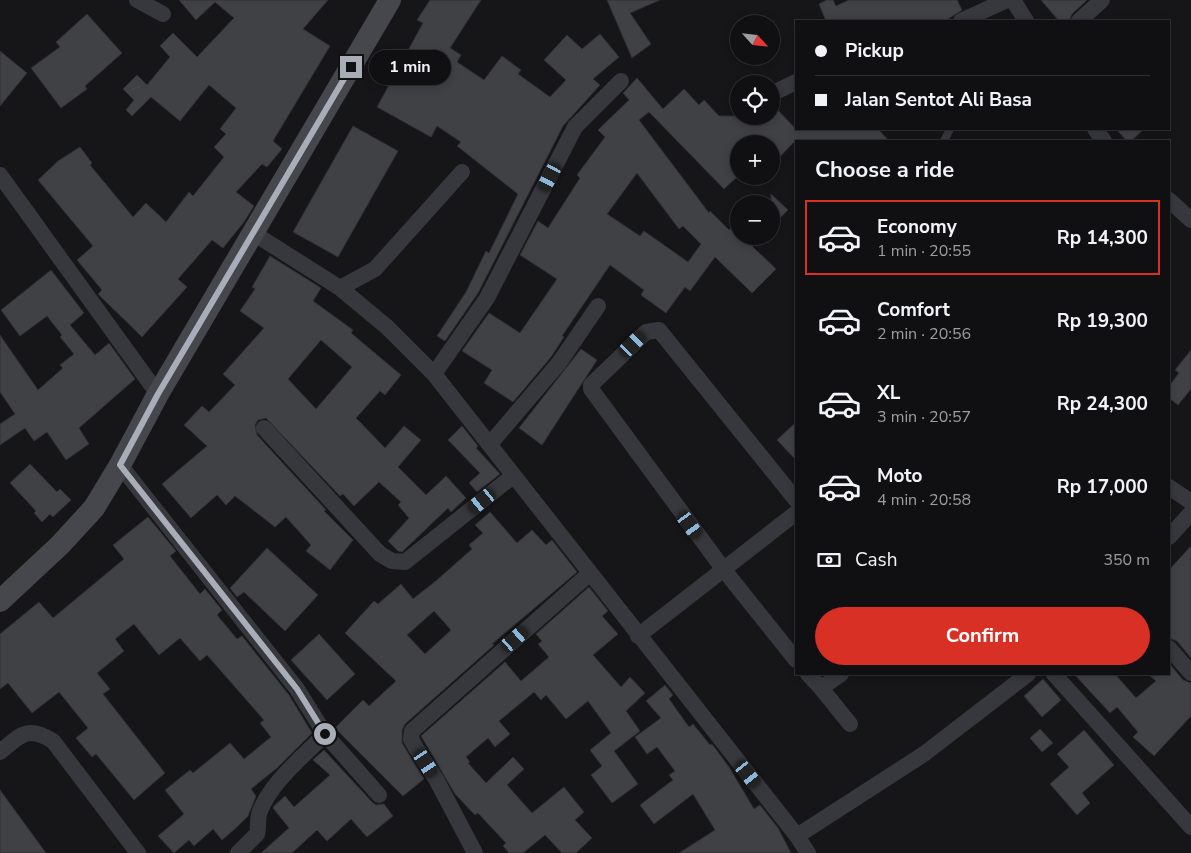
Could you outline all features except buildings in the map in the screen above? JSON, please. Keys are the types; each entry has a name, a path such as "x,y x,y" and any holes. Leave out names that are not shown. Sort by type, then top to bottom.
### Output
{"main road":[{"path":"0,601 60,545 94,508 120,465 158,394 390,0"}],"street":[{"path":"137,0 163,14"},
{"path":"963,20 1007,0"},
{"path":"1013,0 1025,20"},
{"path":"1080,20 1102,0"},
{"path":"434,374 487,298 576,126 621,82"},
{"path":"780,90 795,82"},
{"path":"340,288 375,269 462,172"},
{"path":"0,175 158,394"},
{"path":"1170,201 1191,220"},
{"path":"253,234 340,288 387,327 434,374 589,574 797,836 808,853"},
{"path":"490,444 559,363 598,306"},
{"path":"795,499 659,330 646,332 594,382 591,389 724,570 795,659"},
{"path":"264,428 380,554 392,561 405,562 513,476"},
{"path":"120,465 297,689 325,734 379,795"},
{"path":"1170,488 1191,502"},
{"path":"1170,536 1191,513"},
{"path":"638,636 795,514"},
{"path":"475,853 436,779 416,748 411,738 412,731 589,574"},
{"path":"1170,649 1191,673"},
{"path":"809,675 850,724"},
{"path":"821,688 840,675"},
{"path":"797,836 924,754 1027,675"},
{"path":"1055,675 1191,827"},
{"path":"0,752 22,734 32,731 53,741 138,853"},
{"path":"238,853 257,834 258,818 264,802 280,781 325,734"}],"route":[{"path":"325,734 297,689 120,465 158,394 351,67"}]}
